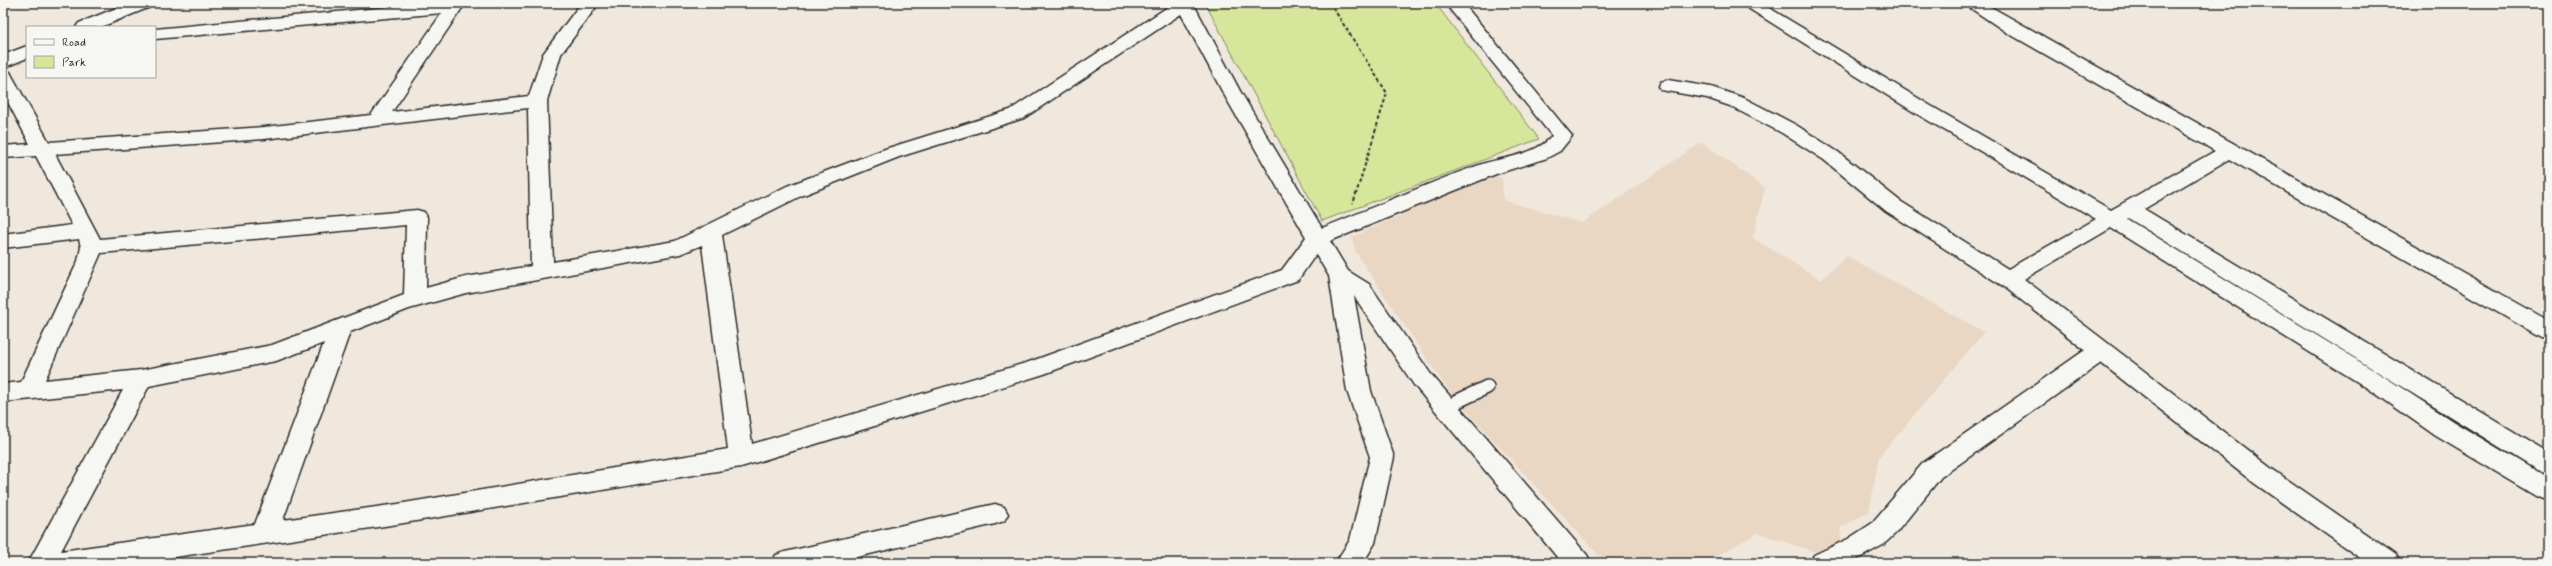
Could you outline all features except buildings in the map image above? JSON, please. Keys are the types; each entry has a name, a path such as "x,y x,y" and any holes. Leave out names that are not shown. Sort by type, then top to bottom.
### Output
{"street":[{"path":"87,26 144,3"},
{"path":"376,121 458,3"},
{"path":"156,34 447,7 458,3"},
{"path":"542,272 537,101 552,54 590,3"},
{"path":"57,563 398,514 741,457 1036,368 1290,275 1325,235 1490,169 1540,154 1552,147 1562,136 1454,3"},
{"path":"1749,3 1924,110 2120,214 2549,465"},
{"path":"1972,3 2012,28 2549,331"},
{"path":"3,393 28,392 141,379 276,353 415,300 466,285 680,246 794,191 892,153 1017,114 1184,4 1231,91 1325,235 1340,276 1359,391 1382,456 1362,543 1348,563"},
{"path":"3,62 26,51"},
{"path":"3,76 42,148 88,239 89,261 28,392"},
{"path":"1668,86 1711,93 1737,102 1789,129 1831,156 1893,206 2008,279 2263,476 2387,563"},
{"path":"3,152 264,133 537,101"},
{"path":"2008,279 2229,151"},
{"path":"2120,214 2445,429 2549,491"},
{"path":"3,241 88,239 417,217 415,300"},
{"path":"711,232 741,457"},
{"path":"1340,276 1361,289 1422,378 1578,563"},
{"path":"265,533 341,327"},
{"path":"1824,563 1859,546 1886,526 1919,482 1932,470 2101,351"},
{"path":"42,563 141,379"},
{"path":"789,563 995,514"}],"lane":[{"path":"1448,409 1458,401 1487,387"}],"path":[{"path":"1325,235 1352,210 1387,93 1330,3"}],"shaded area":[{"path":"1702,142 1765,188 1753,238 1821,280 1847,256 1984,332 1879,457 1869,512 1840,528 1842,545 1821,554 1758,533 1704,563 1606,563 1450,393 1356,253 1352,237 1490,175 1502,178 1503,200 1582,223"}],"green space":[{"path":"1205,3 1435,3 1539,139 1322,221"}]}
